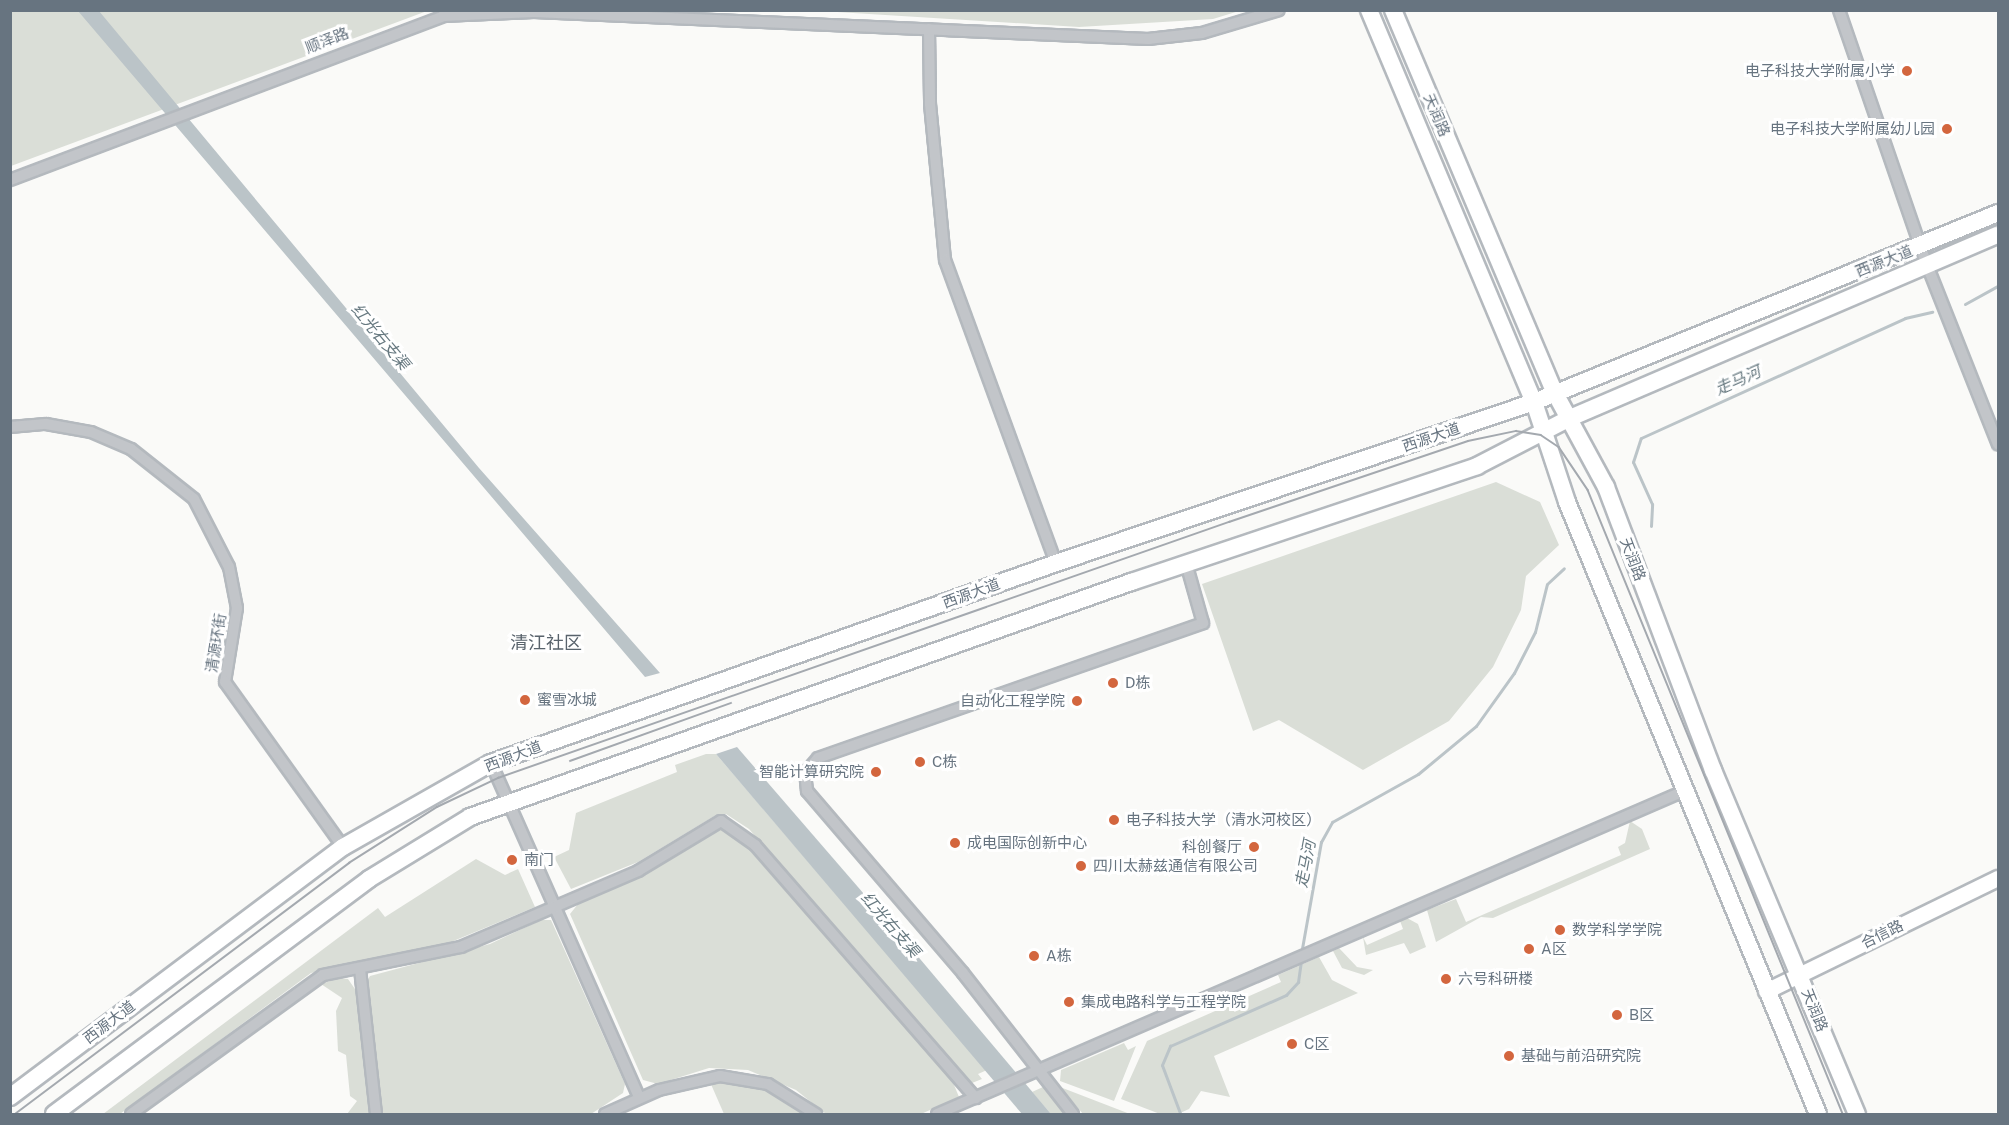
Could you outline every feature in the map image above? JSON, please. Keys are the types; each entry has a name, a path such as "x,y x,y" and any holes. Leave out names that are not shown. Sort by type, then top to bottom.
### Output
{"main road":[{"name":"天润路","path":"1369,10 1534,402 1684,791 1818,1114"},
{"name":"天润路","path":"1393,10 1555,393 1606,487 1713,770 1857,1114"},
{"name":"西源大道","path":"10,1097 343,847 491,763 1056,562 1534,402 1922,246 1998,213"},
{"name":"西源大道","path":"54,1114 369,879 431,838 509,802 1186,563 1477,466 1570,418 1998,235"}],"street":[{"name":"顺泽路","path":"10,180 189,108 443,16 534,12 1148,39 1202,33 1279,10"},
{"path":"1839,10 1927,265 1998,444"},
{"path":"929,29 930,104 945,260 1056,562"},
{"name":"清源环街","path":"10,427 46,424 91,432 139,454 194,499 229,567 237,608 225,682 343,847"},
{"path":"1073,1114 963,973 807,791 805,773 818,758 1203,623 1186,563"},
{"path":"491,763 639,1097"},
{"path":"937,1114 1684,791"},
{"path":"131,1114 305,985 323,975 461,946 556,908 638,871 722,821 732,824 976,1098"},
{"name":"合信路","path":"1766,991 1998,878"},
{"path":"360,969 376,1114"},
{"path":"605,1114 639,1097 700,1077 735,1077 784,1091 816,1114"}],"shaded area":[{"path":"17,10 427,11 11,166 10,13"},
{"path":"821,11 1239,11 1213,19 1079,27"},
{"path":"1496,482 1540,502 1559,545 1526,576 1521,610 1493,667 1449,721 1363,770 1279,720 1253,731 1202,584"},
{"path":"706,754 716,754 987,1070 978,1074 982,1079 972,1083 749,829 726,814 716,815 638,862 571,889 554,857 569,850 576,813 677,772 675,765"},
{"path":"1630,821 1642,829 1650,849 1493,918 1481,917 1436,942 1427,910 1456,899 1466,922 1621,855 1618,847 1625,843"},
{"path":"723,828 739,838 952,1080 959,1097 921,1114 826,1114 796,1090 748,1070 709,1068 658,1084 643,1080 570,914 578,904 649,872"},
{"path":"476,859 505,875 518,869 535,907 439,947 311,973 120,1114 103,1114 378,908 385,917"},
{"path":"1407,918 1418,924 1426,947 1410,954 1404,943 1366,955 1363,937 1367,945 1403,929 1400,921"},
{"path":"541,920 551,920 625,1084 623,1093 591,1114 381,1114 366,983 370,976 490,944"},
{"path":"1339,948 1357,967 1373,970 1364,975 1342,968 1333,951"},
{"path":"1319,957 1332,980 1358,993 1214,1056 1230,1097 1201,1091 1189,1109 1178,1114 1160,1114 1121,1099 1147,1041 1281,982 1278,975"},
{"path":"339,978 348,979 357,992 370,1114 347,1114 357,1101 350,1096 346,1055 338,1051 336,1011 342,998 321,984"},
{"path":"1124,1043 1128,1050 1136,1046 1114,1101 1060,1081 1061,1070"},
{"path":"710,1082 763,1088 809,1114 724,1114"},
{"path":"1043,1087 1066,1114 1051,1114 1032,1092"},
{"path":"1060,1087 1130,1114 1083,1114"}],"water":[{"path":"78,11 99,11 479,468 660,673 645,677"},
{"name":"红光右支渠","path":"737,747 1051,1114 1022,1114 716,754"}],"waterway":[{"name":"走马河","path":"1965,304 1998,286"},
{"name":"走马河","path":"1651,526 1652,504 1633,462 1641,438 1905,318 1932,312"},
{"name":"走马河","path":"1301,954 1321,842 1332,822 1418,774 1476,726 1514,673 1535,632 1547,584 1564,568"},
{"name":"走马河","path":"1180,1113 1162,1065 1170,1046 1286,995 1298,982 1301,961"}],"tram line":[{"path":"15,1114 349,863 437,807 498,778 1229,522 1468,441 1516,431 1541,435 1559,447 1588,490 1843,1114"},
{"path":"570,761 731,703"}],"place":[{"name":"电子科技大学附属小学","path":"1907,71"},
{"name":"电子科技大学附属幼儿园","path":"1947,129"},
{"name":"D栋","path":"1113,683"},
{"name":"蜜雪冰城","path":"525,700"},
{"name":"自动化工程学院","path":"1077,701"},
{"name":"C栋","path":"920,762"},
{"name":"智能计算研究院","path":"876,772"},
{"name":"电子科技大学（清水河校区）","path":"1114,820"},
{"name":"成电国际创新中心","path":"955,843"},
{"name":"科创餐厅","path":"1254,847"},
{"name":"南门","path":"512,860"},
{"name":"四川太赫兹通信有限公司","path":"1081,866"},
{"name":"数学科学学院","path":"1560,930"},
{"name":"A区","path":"1529,949"},
{"name":"A栋","path":"1034,956"},
{"name":"六号科研楼","path":"1446,979"},
{"name":"集成电路科学与工程学院","path":"1069,1002"},
{"name":"B区","path":"1617,1015"},
{"name":"C区","path":"1292,1044"},
{"name":"基础与前沿研究院","path":"1509,1056"}],"district":[{"name":"清江社区","path":"546,643"}]}
